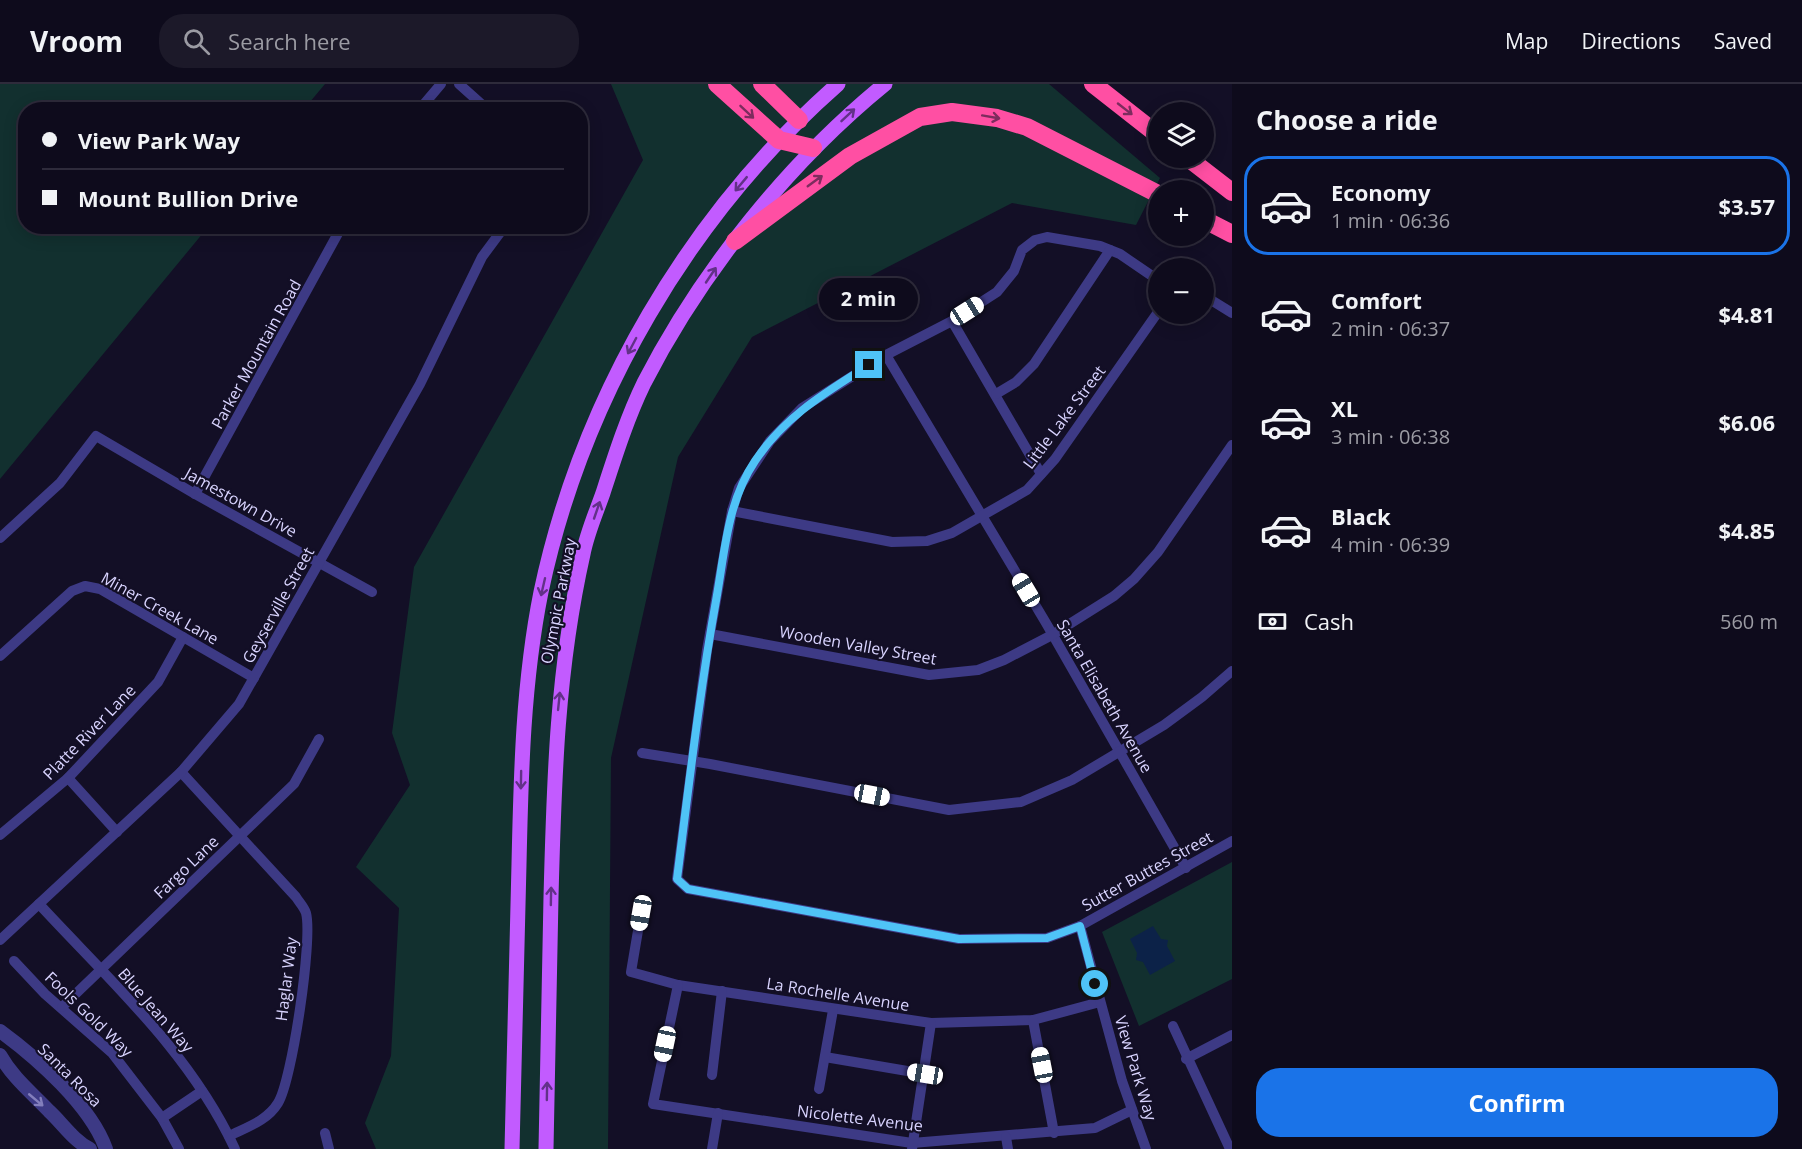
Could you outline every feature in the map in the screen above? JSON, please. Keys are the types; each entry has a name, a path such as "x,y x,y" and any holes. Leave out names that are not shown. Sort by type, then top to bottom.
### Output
{"highway":[{"path":"717,84 779,140 813,148"},
{"path":"762,84 798,120"},
{"path":"1093,84 1148,127"},
{"path":"735,241 850,156 920,117 952,112 997,118 1027,127 1148,189"},
{"path":"1201,168 1232,192"},
{"path":"1214,225 1232,234"}],"main road":[{"name":"Olympic Parkway","path":"512,1149 522,745 532,644 553,547 584,448 616,375 651,310 687,254 779,140 838,84"},
{"name":"Olympic Parkway","path":"546,1149 554,751 565,649 583,551 614,460 644,385 688,309 735,241 813,148 885,84"}],"street":[{"path":"426,102 441,84"},
{"path":"459,84 479,102"},
{"name":"Parker Mountain Road","path":"195,495 338,234"},
{"name":"Geyserville Street","path":"0,939 181,772 239,704 420,384 482,257 499,234"},
{"path":"692,762 710,634 732,511 739,488 755,460 801,408 886,355 952,321 997,292 1014,271 1022,250 1035,240 1047,237 1076,240 1110,250 1148,274"},
{"path":"996,394 1016,382 1034,364 1110,250"},
{"path":"1214,302 1232,313"},
{"path":"952,321 1041,474"},
{"name":"Little Lake Street","path":"732,511 903,543 940,538 1027,490 1055,459 1150,324"},
{"name":"Santa Elisabeth Avenue","path":"886,355 982,515 1186,868"},
{"name":"Jamestown Drive","path":"0,538 60,483 96,436 195,495 372,592"},
{"name":"Wooden Valley Street","path":"710,634 929,675 978,670 1004,660 1052,635 1114,596 1134,579 1158,552 1232,445"},
{"name":"Miner Creek Lane","path":"0,656 72,591 85,586 100,590 254,678"},
{"name":"Platte River Lane","path":"0,835 68,778 158,682 183,637"},
{"path":"642,753 949,810 1021,802 1072,780 1184,712 1232,671"},
{"name":"Fargo Lane","path":"62,1007 294,784 319,739"},
{"name":"Sutter Buttes Street","path":"692,762 677,879 688,889 959,939 1047,938 1080,926 1232,841"},
{"name":"Haglar Way","path":"181,772 296,897 306,911 308,939 302,992 281,1097 272,1111 260,1121 228,1136"},
{"path":"68,778 117,832"},
{"name":"Blue Jean Way","path":"39,904 168,1041 202,1091 235,1149"},
{"name":"La Rochelle Avenue","path":"641,913 631,972 678,985 931,1023 1033,1020 1100,1002"},
{"name":"View Park Way","path":"1080,926 1100,1002 1146,1149"},
{"name":"Fools Gold Way","path":"14,961 112,1053 162,1118 179,1149"},
{"name":"Nicolette Avenue","path":"678,985 653,1104 912,1146 1095,1128 1132,1110"},
{"path":"712,1075 722,991"},
{"path":"819,1089 833,1010"},
{"path":"1033,1020 1054,1133"},
{"path":"912,1146 925,1074 931,1023"},
{"path":"1173,1026 1186,1059 1230,1149"},
{"name":"Santa Rosa","path":"0,1031 73,1097 99,1129 106,1149"},
{"path":"1186,1059 1232,1035"},
{"path":"0,1055 29,1094 48,1110 79,1143 90,1149"},
{"path":"825,1057 925,1074"},
{"path":"162,1118 202,1091"},
{"path":"712,1149 718,1113"},
{"path":"324,1133 329,1149"},
{"path":"1006,1137 1008,1149"}],"green space":[{"path":"0,84 325,84 310,102 18,102 18,234 202,234 0,479"},
{"path":"611,84 1049,84 1160,178 1159,180 1148,180 1148,202 1136,225 1012,203 752,337 678,457 611,758 608,1149 376,1149 365,1123 391,1056 399,908 356,867 410,785 392,733 414,567 643,160"},
{"path":"1232,862 1232,979 1139,1026 1102,932"}],"water":[{"path":"1153,926 1161,939 1168,940 1167,946 1175,961 1150,975 1143,962 1136,960 1137,953 1130,939"}],"route":[{"path":"869,365 801,408 755,460 739,488 732,511 707,650 677,879 688,889 959,939 1047,938 1080,926 1095,984"}]}
